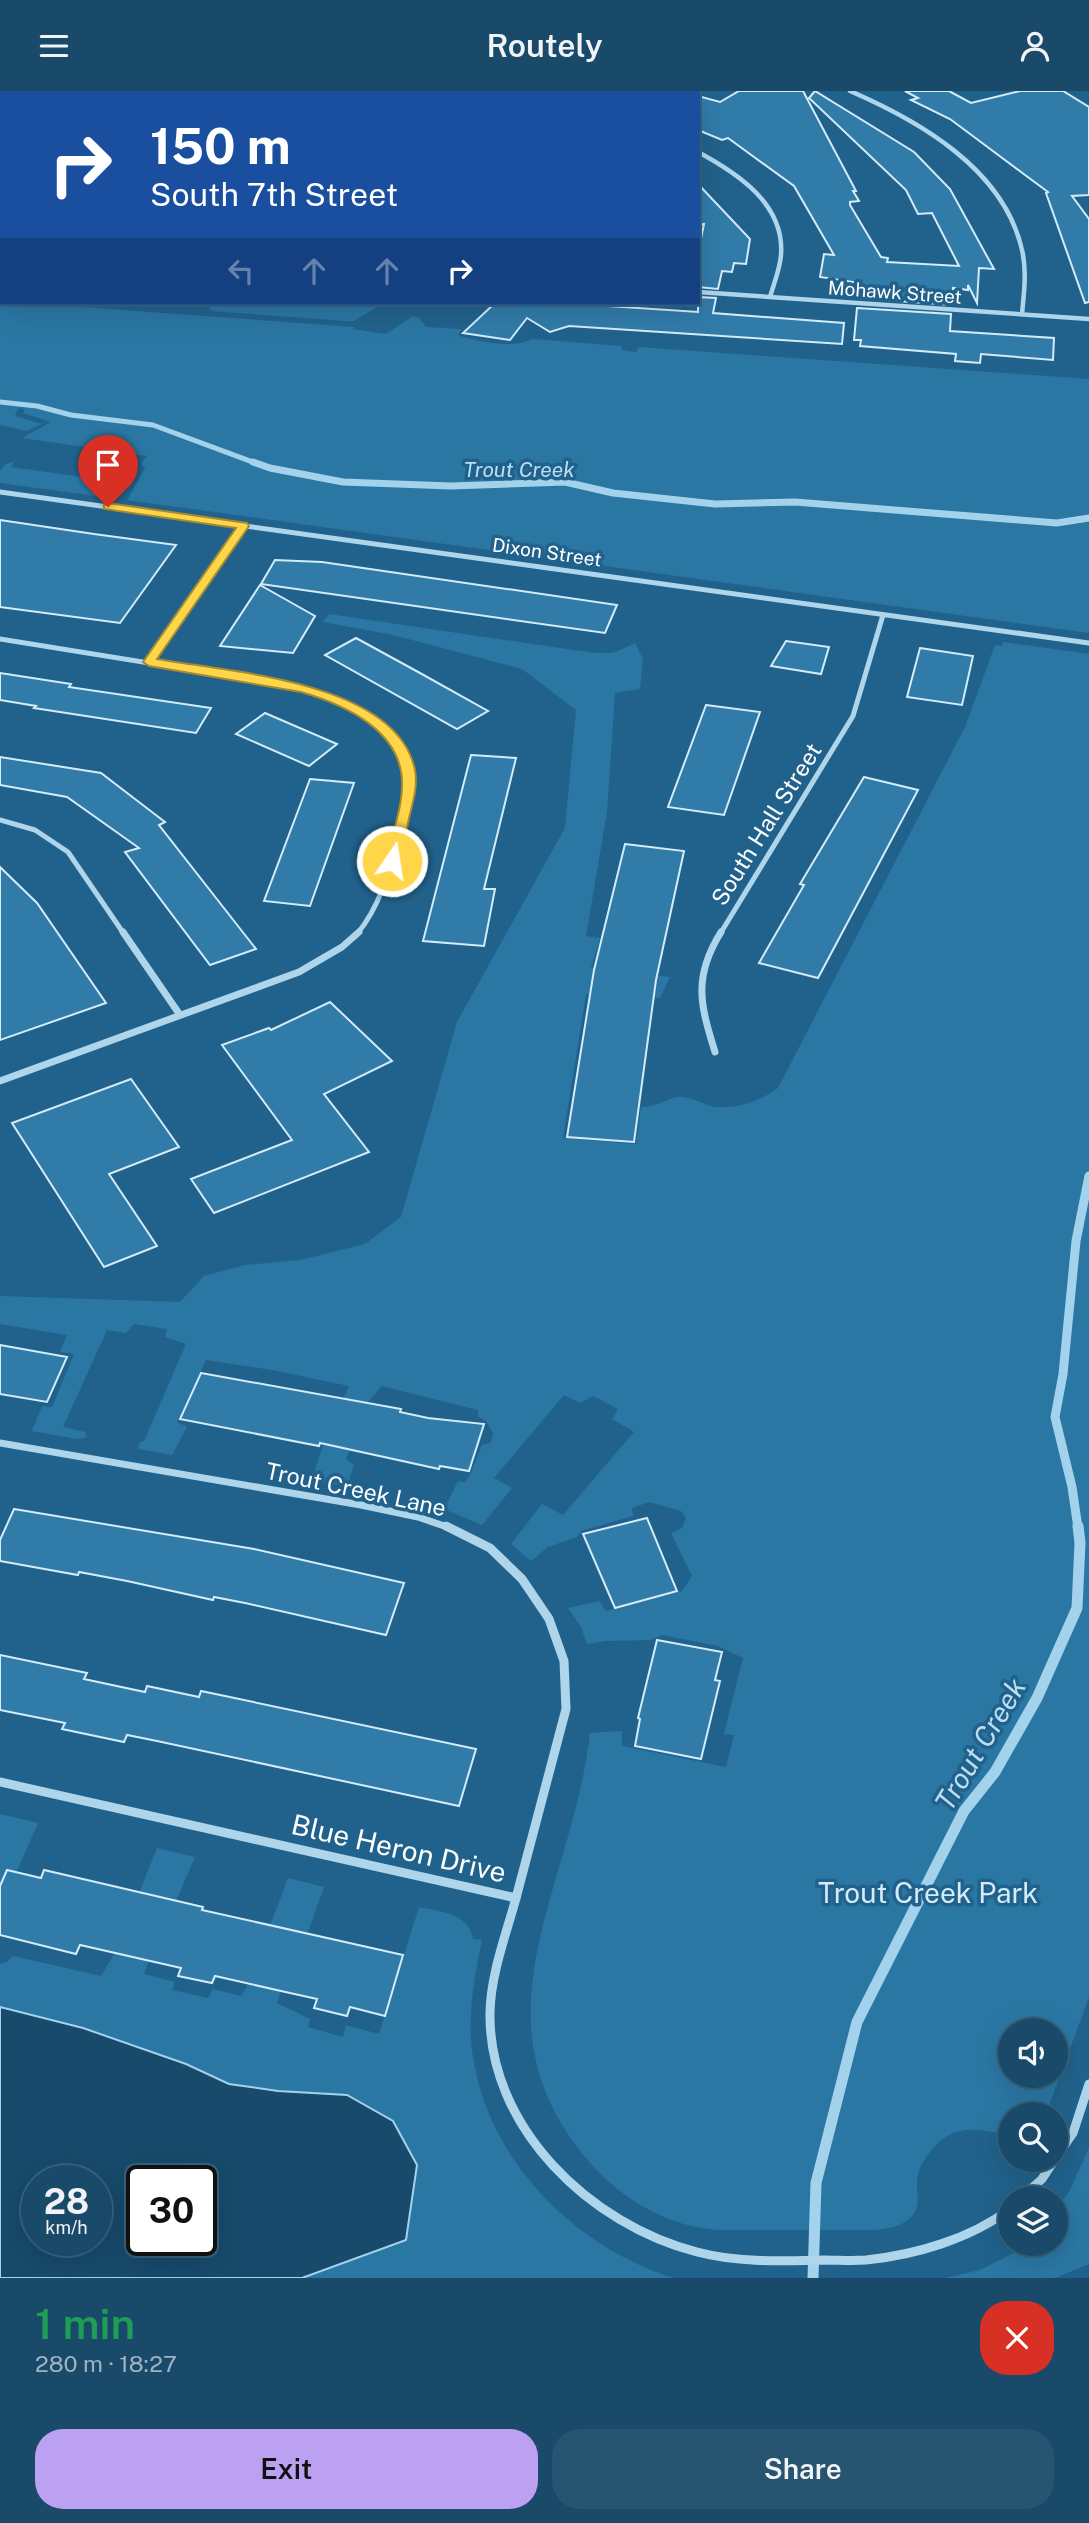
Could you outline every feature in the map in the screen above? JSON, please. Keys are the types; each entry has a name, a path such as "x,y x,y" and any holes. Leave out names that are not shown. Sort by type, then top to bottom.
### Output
{"street":[{"path":"850,91 896,113 939,140 974,170 1002,202 1016,228 1025,265 1023,314"},
{"path":"859,95 869,91"},
{"path":"700,153 728,169 752,188 775,220 781,254 770,297"},
{"name":"Mohawk Street","path":"700,292 1089,319"},
{"name":"Dixon Street","path":"0,492 1089,643"},
{"path":"149,662 243,526"},
{"name":"South Hall Street","path":"715,1052 699,996 701,970 709,949 853,716 883,615"},
{"path":"0,639 303,688 329,696 354,706 382,727 402,752 408,770 409,789 387,885 379,905 367,924 326,959 299,972 0,1081"},
{"path":"0,820 35,830 68,852 180,1015"},
{"name":"Trout Creek Lane","path":"0,1443 386,1511 454,1529 489,1548 517,1573 541,1607 560,1644 567,1679 566,1709 516,1898"},
{"name":"Blue Heron Drive","path":"0,1782 516,1898 498,1966 490,2011 494,2056 510,2104 543,2154 566,2182 601,2210 640,2233 696,2252 769,2262 867,2260 932,2246 998,2219"},
{"path":"1068,2140 1073,2133 1089,2084"},
{"path":"1034,2186 1047,2172"}],"green space":[{"path":"0,305 54,305 354,327 353,329 386,334 413,316 419,318 426,327 462,329 458,335 496,343 516,344 532,339 621,346 622,350 636,352 639,347 1089,379 1089,633 127,500 145,468 141,464 147,456 22,438 51,422 23,413 25,409 18,408 15,416 42,424 27,431 0,425"},
{"path":"210,305 380,305 354,321 211,311"},
{"path":"15,461 11,467 104,480 111,472 118,472 118,477 103,497 0,483 0,470"},
{"name":"Trout Creek Park","path":"329,614 594,653 613,653 635,643 643,659 640,689 615,693 607,812 586,936 600,938 591,968 670,977 660,998 586,994 563,1138 636,1144 641,1107 679,1097 715,1107 732,1107 756,1100 778,1088 965,727 995,645 1002,646 1003,642 1089,654 1089,1997 1068,2054 1068,2018 998,2018 998,2088 1056,2088 1050,2102 998,2102 998,2134 964,2130 936,2145 919,2171 918,2200 914,2213 899,2225 890,2228 720,2230 684,2224 649,2210 618,2189 591,2164 554,2111 535,2058 531,2005 537,1953 580,1790 590,1733 622,1731 622,1746 726,1767 734,1735 724,1734 743,1658 718,1646 662,1635 651,1640 587,1644 581,1627 568,1608 599,1601 606,1611 682,1591 692,1576 671,1533 682,1528 686,1518 681,1511 649,1502 632,1508 633,1516 581,1531 577,1537 548,1547 531,1561 511,1544 542,1504 563,1515 634,1432 612,1419 618,1409 593,1396 580,1403 564,1395 494,1478 512,1488 482,1525 444,1509 458,1481 465,1482 471,1473 482,1445 491,1443 493,1433 486,1421 478,1417 478,1410 382,1386 367,1403 346,1459 354,1465 347,1487 312,1480 349,1386 272,1370 206,1360 177,1422 187,1427 172,1455 138,1449 140,1442 144,1441 186,1344 165,1337 167,1329 134,1324 126,1333 107,1330 63,1427 85,1432 87,1437 77,1439 32,1431 42,1406 52,1407 74,1354 60,1352 67,1335 0,1324 0,1296 180,1302 204,1276 245,1265 301,1260 365,1244 401,1217 457,1022 565,828 576,710 522,669 393,635 323,622"},
{"path":"0,1814 38,1823 16,1873 0,1886"},
{"path":"157,1848 195,1857 176,1901 169,1900 144,1974 175,1982 172,1990 208,1998 213,1989 241,1996 288,1878 324,1887 308,1932 301,1931 277,2003 310,2019 308,2027 343,2037 346,2025 379,2034 419,1907 444,1912 460,1919 470,1930 473,1939 482,1940 471,2015 471,2040 478,2081 492,2120 512,2156 537,2189 566,2218 599,2243 635,2263 673,2278 0,2278 0,1964 13,1956 101,1976 115,1953"},
{"path":"1089,2148 1089,2264 1055,2278 945,2278 980,2270 1007,2256 1068,2256 1069,2192"}],"shaded area":[{"path":"0,2007 83,2028 186,2064 229,2084 278,2091 347,2095 393,2121 417,2165 406,2240 302,2278 0,2278"}],"building":[{"path":"739,91 803,91 856,191 853,191 859,201 850,202 850,205 881,257 888,258 887,262 959,266 932,213 918,214 906,190 809,98 815,91 914,152 950,189 994,269 979,268 977,303 968,285 968,290 953,288 952,305 858,298 860,283 820,277 824,254 834,255 794,186 728,138 722,140 700,131 700,97 720,102"},
{"path":"905,91 949,91 971,103 1020,91 1063,91 1089,107 1089,195 1072,196 1089,219 1089,302 1085,303 1046,193 1048,192 950,119 911,100 918,98"},
{"path":"700,186 750,239 746,264 734,263 732,272 722,271 718,289 700,287 700,243 704,224 700,225"},
{"path":"700,297 716,298 713,313 844,323 842,344 569,326 550,332 527,318 510,340 463,333 493,305 592,305 698,312"},
{"path":"857,308 951,314 950,331 1054,338 1053,360 981,354 980,363 955,361 956,354 860,346 861,340 854,340"},
{"path":"0,520 176,545 120,623 0,607"},
{"path":"275,560 322,562 617,605 605,633 261,584"},
{"path":"260,585 315,616 293,653 220,646"},
{"path":"356,638 488,711 457,729 325,655"},
{"path":"786,641 829,647 821,674 771,666"},
{"path":"920,648 973,656 962,705 907,697"},
{"path":"0,673 71,684 69,687 211,708 196,733 34,708 36,706 0,700"},
{"path":"706,705 760,712 724,815 668,807"},
{"path":"265,713 337,744 309,766 236,734"},
{"path":"471,755 516,758 484,889 495,889 484,946 423,941"},
{"path":"0,757 101,773 165,822 159,825 256,949 210,965 125,852 139,848 67,797 0,785"},
{"path":"864,777 918,790 818,978 759,963 804,885 800,884"},
{"path":"310,779 354,783 310,906 264,901"},
{"path":"625,844 684,851 656,980 634,1142 567,1137 594,970"},
{"path":"0,867 37,903 106,1003 0,1040"},
{"path":"330,1002 392,1061 324,1094 369,1152 214,1213 191,1179 292,1140 222,1045 269,1028 271,1030"},
{"path":"131,1079 179,1147 109,1174 157,1246 104,1267 12,1123"},
{"path":"0,1345 67,1357 47,1402 0,1394"},
{"path":"201,1373 401,1409 400,1412 428,1418 484,1424 469,1471 440,1466 439,1469 320,1443 319,1446 180,1419"},
{"path":"14,1509 254,1549 404,1583 386,1635 214,1597 213,1600 79,1572 78,1575 0,1561 0,1540"},
{"path":"647,1518 677,1591 615,1608 583,1534"},
{"path":"657,1640 722,1652 715,1680 720,1681 701,1759 635,1746 638,1718"},
{"path":"0,1655 87,1673 84,1679 145,1692 147,1686 199,1697 201,1691 476,1749 459,1806 127,1735 124,1742 62,1729 65,1723 0,1710"},
{"path":"7,1870 41,1878 44,1870 203,1907 202,1910 403,1955 385,2016 350,2007 347,2016 314,2008 317,1999 215,1976 212,1983 178,1976 181,1968 80,1945 76,1954 0,1935 0,1886"}],"waterway":[{"name":"Trout Creek","path":"0,402 37,406 71,415 153,425 258,464"},
{"name":"Trout Creek","path":"253,462 270,468 343,482 451,486 565,482 613,493 715,504 795,502 1057,523 1089,518"},
{"name":"Trout Creek","path":"1078,1528 1072,1487 1055,1417 1063,1374 1076,1241 1089,1176"},
{"name":"Trout Creek","path":"813,2278 816,2183 857,2022 964,1811 995,1772 1037,1698 1077,1608 1080,1543 1078,1526"}],"route":[{"path":"108,507 243,526 149,662 303,688 354,706 374,720 390,735 402,752 408,770 409,789 392,861"}]}
